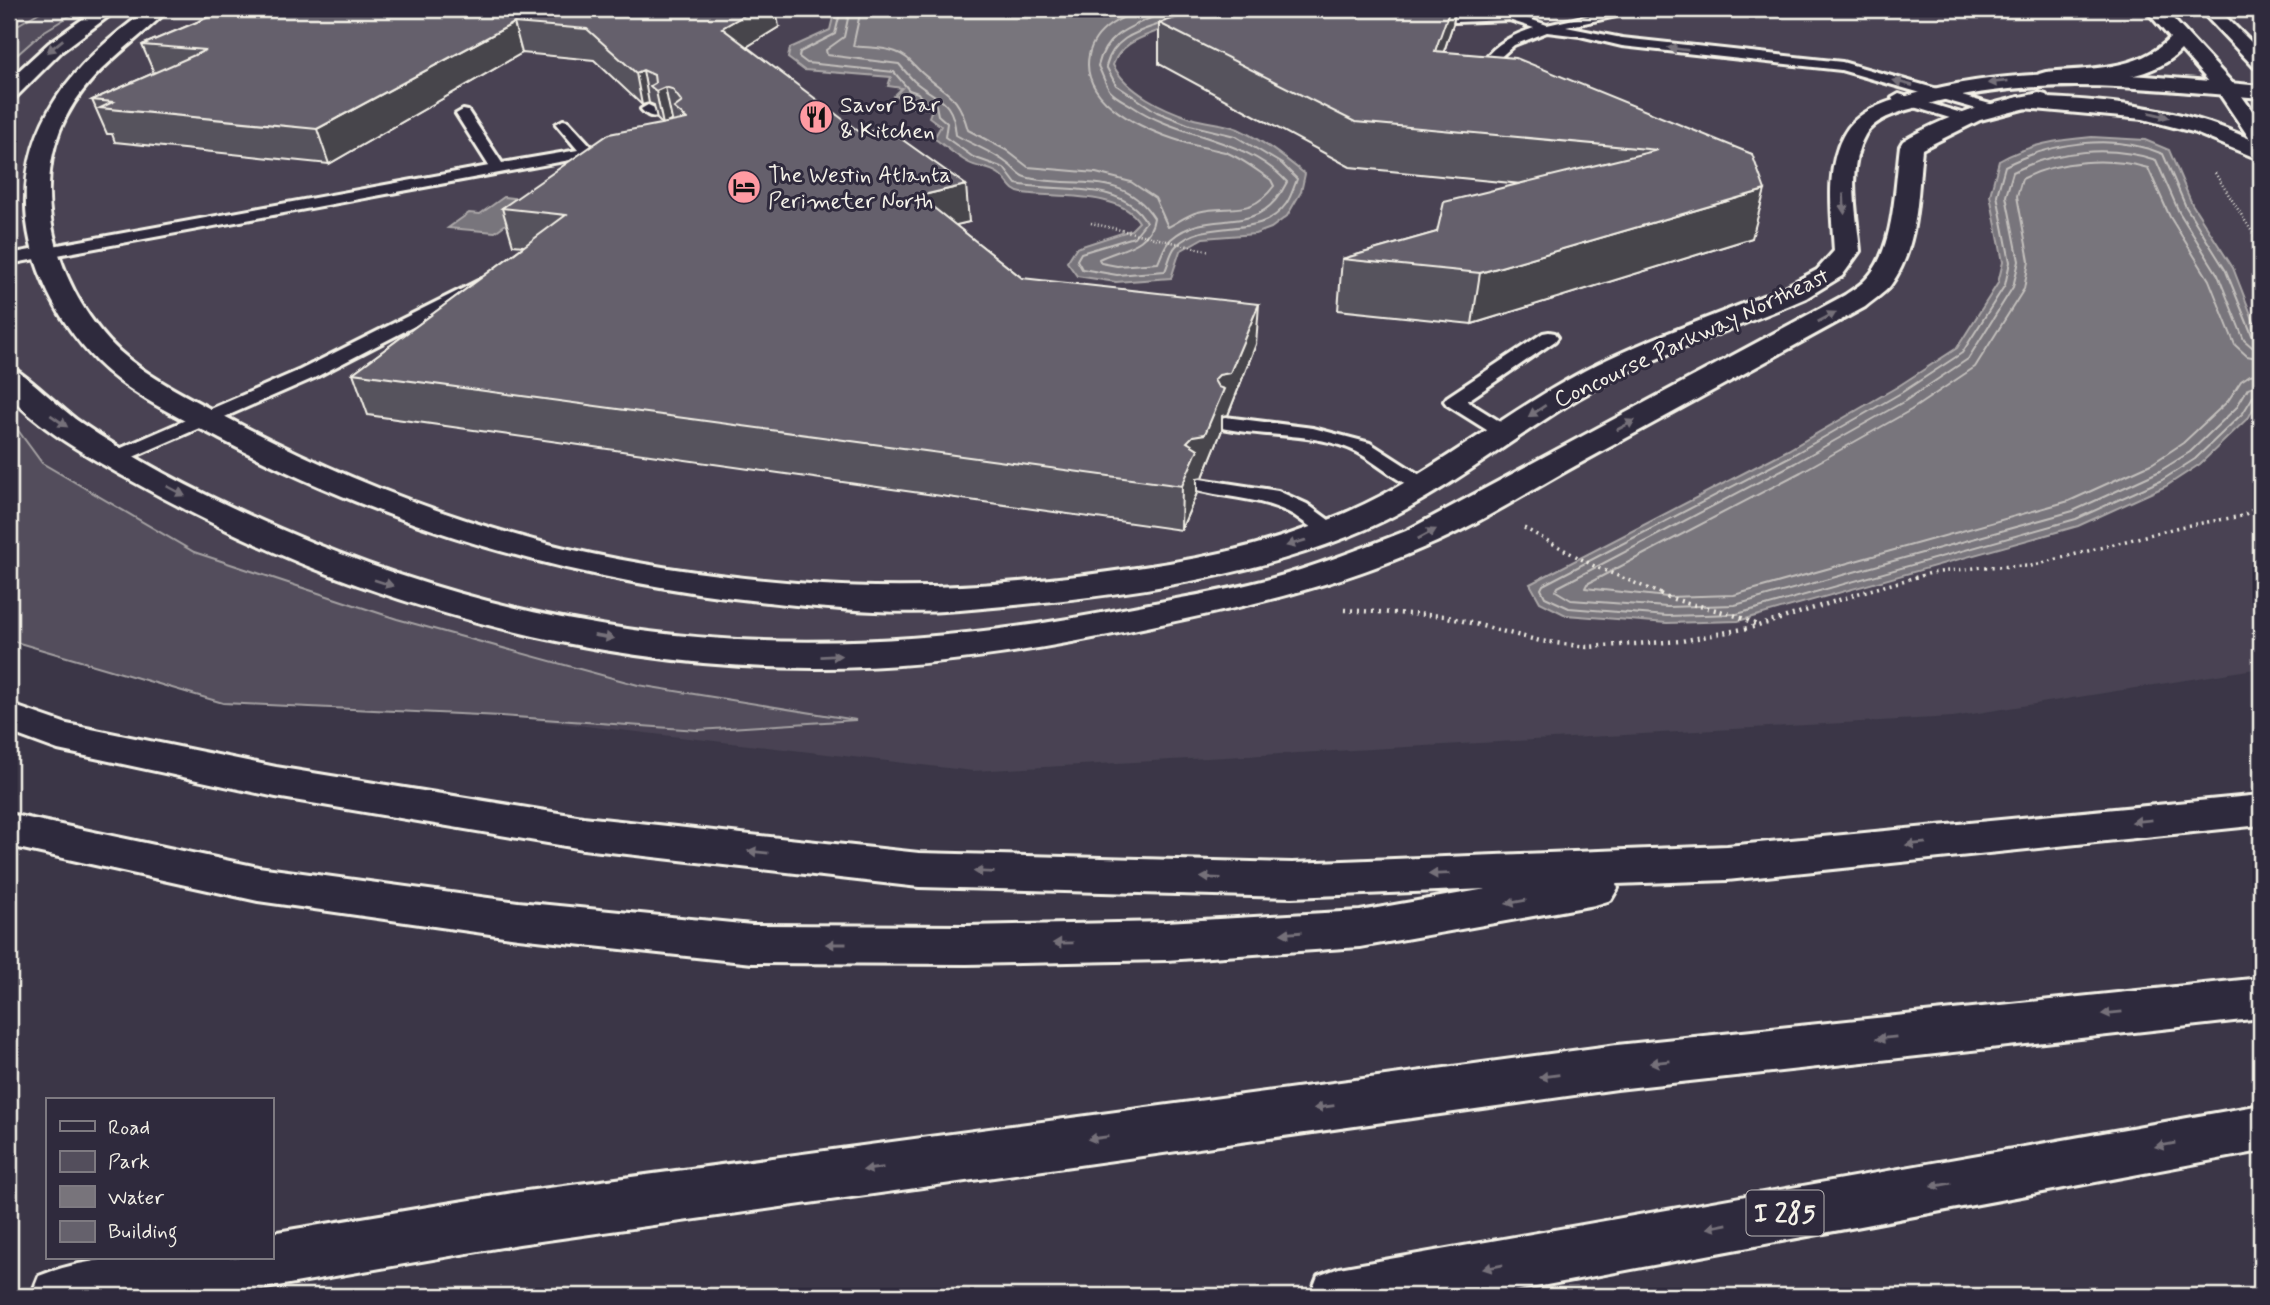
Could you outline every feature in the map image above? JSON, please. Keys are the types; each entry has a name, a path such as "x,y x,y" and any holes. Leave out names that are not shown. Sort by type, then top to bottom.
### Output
{"main road":[{"path":"9,93 29,69 56,45 109,9"},
{"name":"Concourse Parkway Northeast","path":"160,9 115,42 92,64 53,117 42,145 36,177 37,211 45,253 79,320 105,353 145,386 251,444 363,496 439,524 534,552 636,575 732,589 843,598 942,600 1139,580 1236,561 1333,531 1426,486 1563,394 1605,372 1764,306 1807,286 1833,270 1847,251 1843,179 1854,136 1864,123 1881,112 1938,103 2019,103 2109,93 2241,94"},
{"path":"2154,9 2241,94 2261,139"},
{"path":"2208,9 2261,63"},
{"path":"2046,78 2154,62 2172,51 2181,38"},
{"name":"Concourse Parkway Northeast","path":"1938,103 1962,86 2046,78 2097,79 2241,94 2261,103"},
{"name":"Concourse Parkway Northeast","path":"9,376 55,419 225,517 361,575 465,608 574,633 692,651 818,656 935,651 1053,636 1266,591 1364,560 1418,538 1855,301 1879,282 1892,261 1899,237 1911,146 1940,127 1938,103"},
{"path":"2019,103 2117,107 2157,114 2208,128 2261,153"},
{"path":"9,717 58,736 302,786 583,833 919,870 1292,880 1727,863 2261,810"},
{"path":"9,830 258,884 518,920 752,944 1152,942 1360,929 1727,863"},
{"path":"273,1260 519,1218 1603,1069 2261,998"},
{"name":"I 285","path":"1339,1296 2247,1131"},
{"path":"60,1296 272,1260"}],"lane":[{"path":"1489,9 1544,28 1634,43 1842,66 1938,103"},
{"path":"1455,18 1483,20 1509,17 1523,9"},
{"path":"1522,73 1496,66 1489,61 1493,51 1544,28 1611,12"},
{"path":"1544,28 1570,43 1618,54 1768,68 1827,79"},
{"path":"463,114 498,170"},
{"path":"563,124 588,152"},
{"path":"9,259 175,229 299,214 614,147"},
{"path":"175,229 180,249"},
{"path":"117,457 307,374 499,275"},
{"path":"1505,433 1454,401 1549,337"},
{"path":"1225,423 1313,434 1363,447 1426,486"},
{"path":"1200,485 1270,496 1300,509 1333,531"}],"path":[{"path":"1091,223 1210,251"},
{"path":"1336,610 1444,616 1540,641 1587,647 1682,641 1758,626 1811,607 1931,573 1982,567 2031,566 2179,527 2242,516 2261,505"},
{"path":"1522,528 1596,567 1682,603 1746,619 1758,626"}],"shaded area":[{"path":"24,9 2261,9 2261,668 1953,717 973,771 431,708 9,586 9,16"}],"green space":[{"path":"45,9 81,9 43,32 9,62 9,30"},
{"path":"9,418 42,463 194,552 397,619 638,685 856,720 698,730 501,716 223,703 9,640"}],"water":[{"path":"835,9 1172,9 1177,13 1175,23 1131,43 1117,56 1113,65 1119,75 1136,91 1169,110 1191,118 1227,125 1264,144 1305,174 1301,192 1287,216 1271,228 1255,234 1203,238 1180,251 1171,278 1116,282 1077,276 1067,262 1076,248 1131,230 1139,222 1130,212 1102,200 1018,192 995,172 969,163 934,138 941,126 929,117 932,109 912,107 914,98 894,96 902,88 888,86 891,77 804,70 788,58 790,48 830,30"},
{"path":"2092,137 2145,140 2169,150 2192,204 2233,268 2261,340 2261,394 2249,417 2200,464 2166,486 2078,526 1738,621 1667,623 1566,615 1540,602 1530,584 1788,450 1897,387 1957,348 1998,283 2003,262 1990,195 1999,161 2044,144"},
{"path":"504,197 549,202 517,216 495,232 448,228 469,213 480,214"}],"building":[{"path":"228,9 755,9 722,28 861,133 886,128 966,185 919,196 1022,278 1259,304 1230,373 1219,375 1214,380 1218,387 1224,389 1205,434 1193,436 1187,442 1198,449 1182,486 353,373 566,215 502,208 609,134 687,119 674,108 682,102 672,89 665,87 656,91 650,86 655,83 654,75 643,70 636,73 587,29 514,23 317,129 100,108 113,102 92,100 206,50 142,45"},
{"path":"1205,9 1450,9 1435,51 1516,58 1752,154 1765,190 1480,273 1342,259 1437,232 1444,202 1658,150 1355,122 1159,23"}],"place":[{"name":"Savor Bar & Kitchen","path":"816,117"},
{"name":"The Westin Atlanta Perimeter North","path":"744,187"}]}
